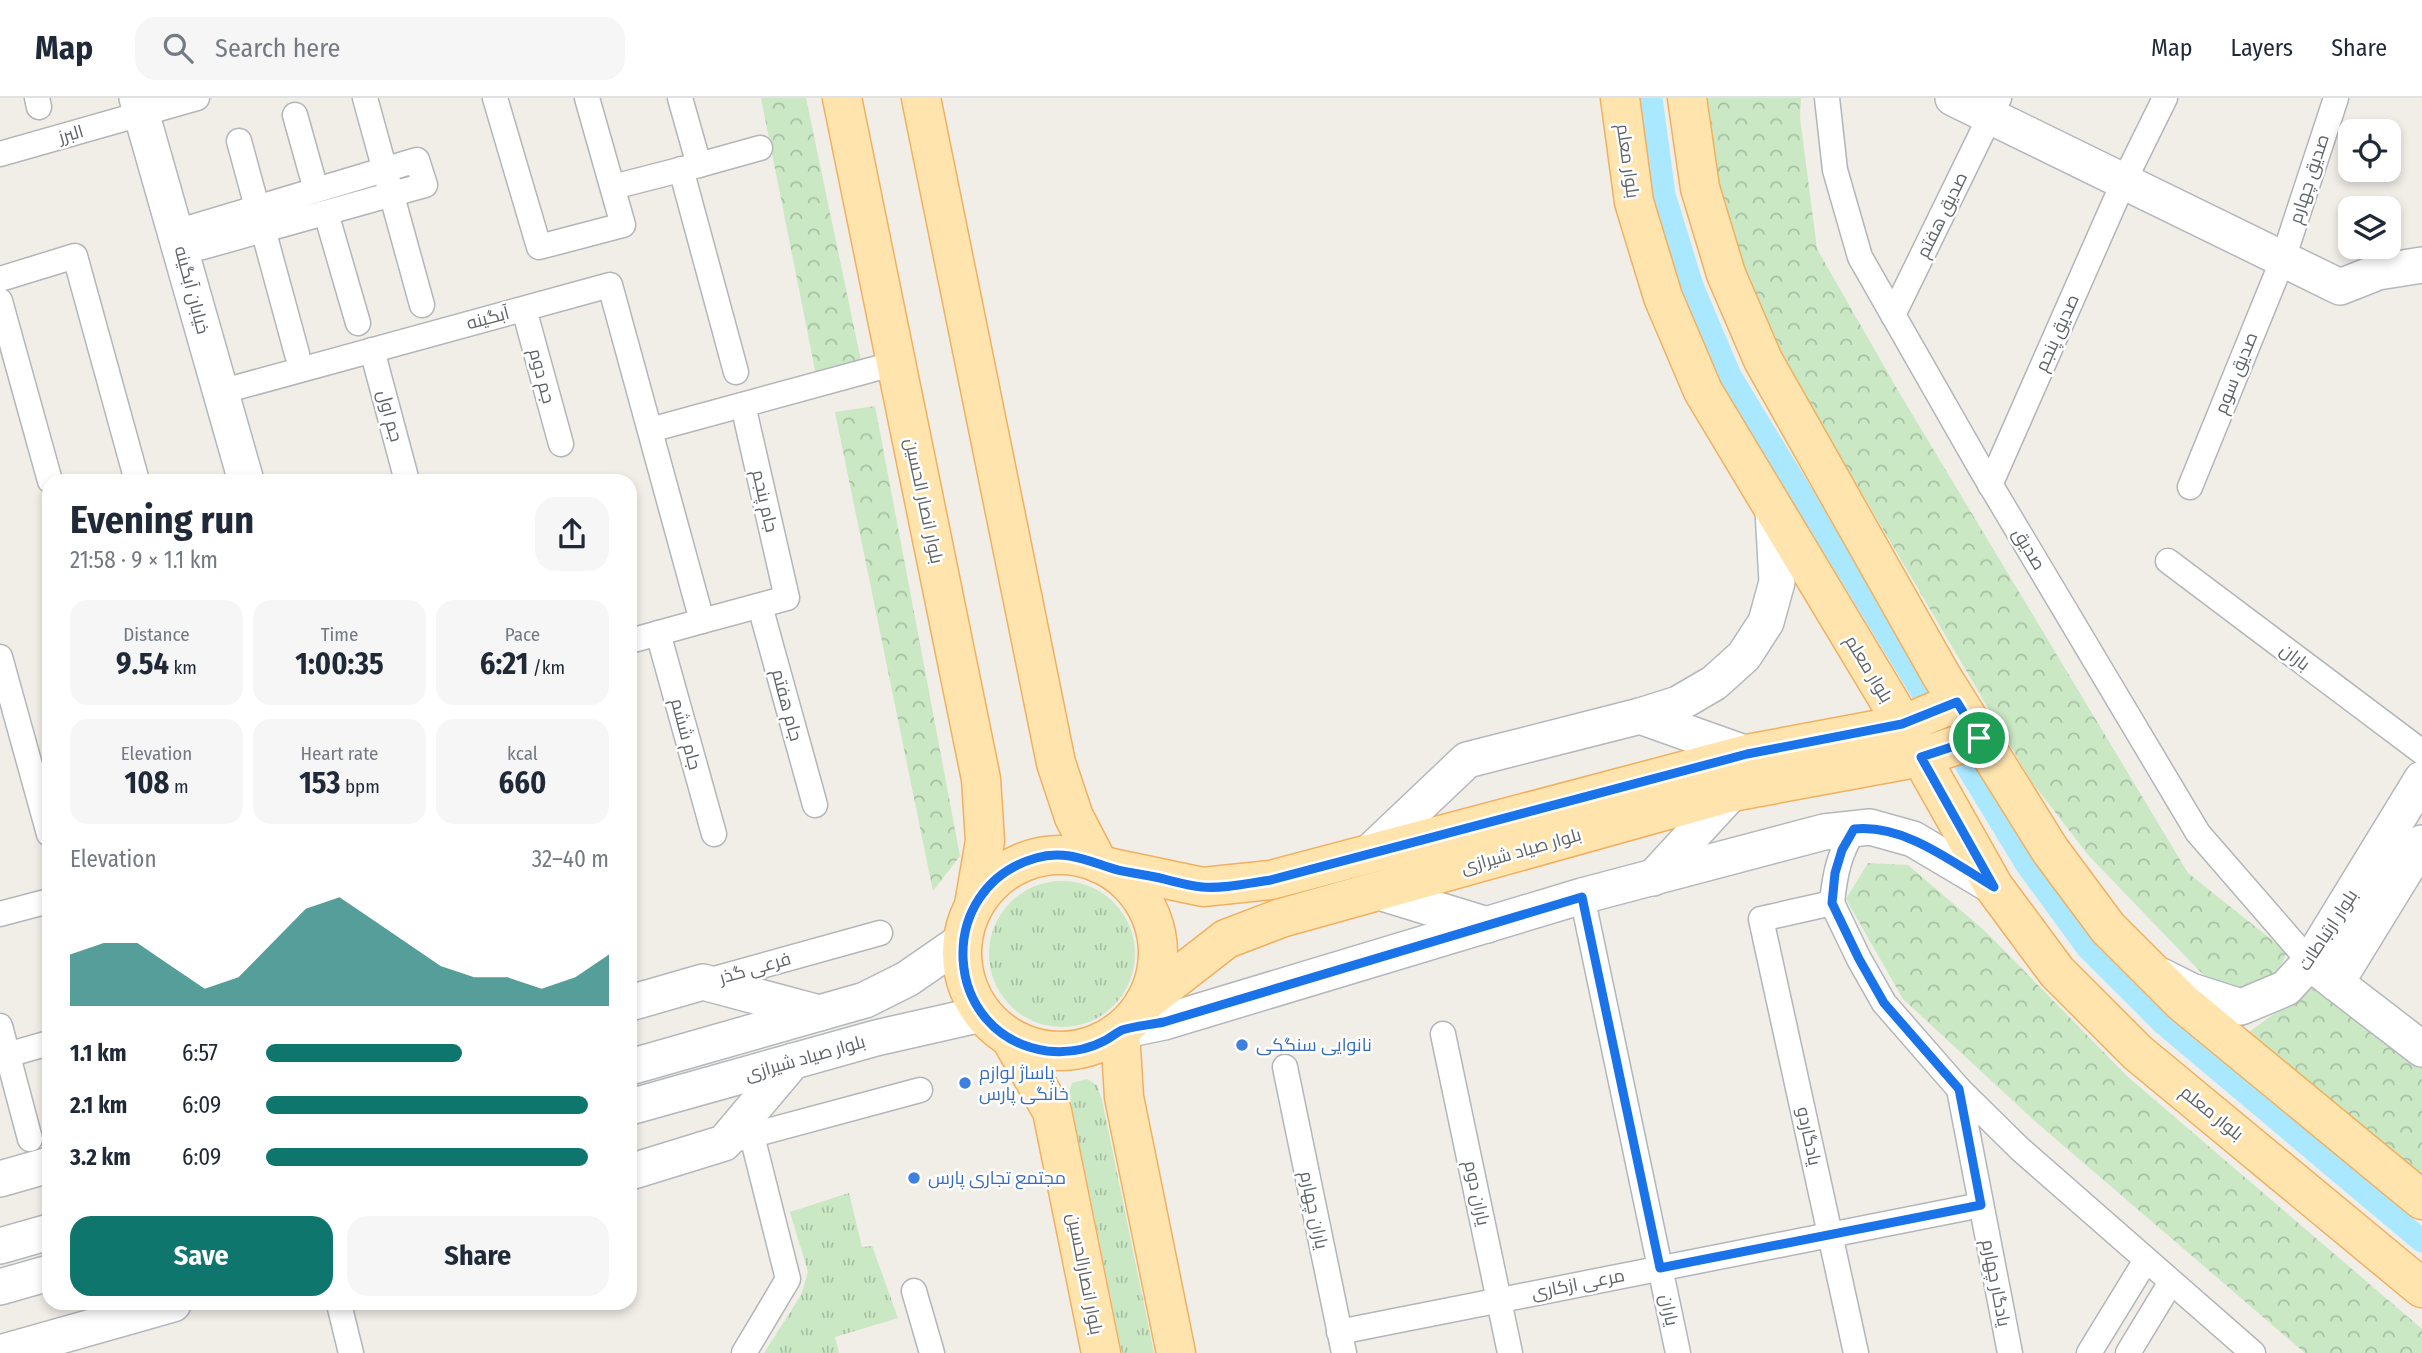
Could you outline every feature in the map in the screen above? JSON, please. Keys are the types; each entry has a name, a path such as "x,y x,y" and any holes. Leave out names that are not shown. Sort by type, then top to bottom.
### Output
{"main road":[{"name":"بلوار انصار الحسین","path":"842,98 981,779 985,841 974,905"},
{"path":"921,98 1056,763 1074,817 1103,865"},
{"name":"بلوار معلم","path":"1620,98 1634,202 1663,297 1703,391 1902,724 1994,887 2057,972 2138,1054 2422,1288"},
{"path":"1687,98 1700,188 1726,274 1763,360 1957,702 2059,861 2108,928 2183,1003 2422,1200"},
{"path":"1953,98 1995,107 2124,181 2340,287 2378,272 2422,265"},
{"name":"خیابان آبگینه","path":"139,106 240,474"},
{"path":"1367,855 1467,760 1640,716 1678,704 1714,683 1744,656 1766,622 1777,582 1773,510"},
{"name":"بلوار صیاد شیرازی","path":"1103,865 1203,887 1271,880 1747,754 1902,724 1957,702"},
{"path":"1640,716 1747,754"},
{"name":"بلوار صیاد شیرازی","path":"1145,1002 1226,939 1281,918 1732,792 1921,757 1979,738"},
{"name":"بلوار ارتباطات","path":"2323,972 2422,779"},
{"path":"1653,878 1732,792"},
{"path":"1120,1031 1164,1022 1582,897 1824,832 1870,827 1913,839 1994,887"},
{"name":"بلوار ارتباطات","path":"2150,971 2191,991 2241,1007 2323,972 2422,843"},
{"path":"1058,855 1079,856 1103,865 1132,887 1149,912 1157,942 1156,973 1145,1002 1120,1031 1095,1045 1067,1051 1029,1047 996,1028 982,1014 969,992 962,967 962,941 966,922 986,888 1001,874 1019,864 1038,857 1058,855"},
{"path":"1376,891 1487,925"},
{"path":"637,1065 865,1000 907,979 962,941"},
{"path":"2323,972 2422,1049"},
{"path":"703,982 819,1013"},
{"name":"فرعی گذر","path":"637,1001 703,982"},
{"name":"بلوار صیاد شیرازی","path":"637,1106 876,1038 982,1014"},
{"path":"1120,1031 1124,1097 1176,1353"},
{"name":"بلوار انصارالحسین","path":"1012,1039 1052,1111 1101,1353"},
{"path":"637,1170 738,1140 793,1061"},
{"path":"0,1179 40,1152"},
{"path":"0,1246 42,1234"},
{"path":"0,1287 42,1275"},
{"path":"2,1352 61,1345 157,1310"}],"street":[{"name":"البرز","path":"0,154 139,106 197,98"},
{"path":"365,98 422,305"},
{"path":"498,99 539,247 623,225 587,98"},
{"path":"680,98 690,167 736,372"},
{"name":"صدیق","path":"1827,98 1835,170 1860,257 1990,485 2198,833 2323,972"},
{"name":"صدیق پنجم","path":"1990,485 2124,181 2165,98"},
{"name":"صدیق چهارم","path":"2283,259 2336,98"},
{"name":"صدیق هفتم","path":"1893,315 1995,107"},
{"path":"295,115 316,190"},
{"path":"239,141 297,354"},
{"path":"612,187 760,148"},
{"path":"178,242 260,219 326,213 425,185 417,160 316,190 260,219"},
{"path":"326,213 358,323"},
{"path":"0,279 75,256 135,474"},
{"name":"صدیق سوم","path":"2190,487 2283,259"},
{"name":"آبگینه","path":"220,392 610,285 702,621"},
{"path":"0,301 48,474"},
{"name":"جم دوم","path":"524,309 561,444"},
{"name":"جم اول","path":"372,350 405,474"},
{"path":"650,430 896,363"},
{"name":"جام پنجم","path":"743,405 787,598 760,606"},
{"name":"باران","path":"2168,561 2422,752"},
{"path":"637,639 760,606"},
{"name":"جام هفتم","path":"760,606 815,804"},
{"name":"جام ششم","path":"659,634 714,834"},
{"path":"0,657 42,809"},
{"path":"1854,829 1842,850 1835,873 1832,903 1884,1003 1959,1089 2020,1149 2253,1353"},
{"name":"یاران","path":"1582,897 1678,1353"},
{"path":"0,914 42,903"},
{"name":"یادگار‌دو","path":"1832,903 1762,919 1856,1353"},
{"name":"فرعی گذر","path":"703,982 880,933"},
{"path":"0,1026 4,1056 40,1152"},
{"name":"یاران دوم","path":"1443,1034 1510,1353"},
{"path":"4,1056 42,1045"},
{"name":"یاران چهارم","path":"1285,1067 1341,1342"},
{"name":"یادگار چهارم","path":"1959,1089 2010,1353"},
{"path":"744,1353 788,1279 738,1140 920,1090"},
{"name":"مرعی ازکاری","path":"1341,1342 1499,1300 1981,1205"},
{"path":"2089,1353 2146,1260"},
{"path":"2128,1353 2171,1282"},
{"path":"914,1291 932,1353"},
{"path":"340,1310 351,1353"}],"green space":[{"path":"761,98 806,98 861,361 816,375"},
{"path":"1707,98 1801,98 1800,118 1817,249 1900,394 2188,873 2287,952 2278,973 2250,989 2217,989 2089,856 2031,781 1766,330 1718,210"},
{"path":"875,406 960,856 933,891 835,412"},
{"path":"1868,863 1908,865 1986,932 2128,1077 2422,1329 2422,1353 2305,1353 2036,1122 1903,999 1846,899"},
{"path":"1062,881 1090,886 1114,902 1130,926 1135,954 1130,982 1114,1006 1090,1022 1062,1027 1034,1022 1010,1006 994,982 989,954 994,926 1010,902 1034,886"},
{"path":"2318,982 2422,1068 2422,1177 2249,1032"},
{"path":"1087,1079 1097,1085 1102,1100 1154,1353 1122,1353 1069,1093 1072,1083"},
{"path":"849,1193 862,1247 872,1246 898,1318 835,1337 839,1353 764,1353 801,1295 808,1272 790,1212"}],"waterway":[{"path":"1651,98 1664,195 1692,286 1730,376 1927,700"},
{"path":"1962,758 2027,865 2087,947 2164,1024 2422,1241"}],"place":[{"name":"نانوایی سنگکی","path":"1242,1045"},
{"name":"پاساژ لوازم خانگی پارس","path":"965,1083"},
{"name":"مجتمع تجاری پارس","path":"914,1178"}],"route":[{"path":"1957,702 1979,738 1921,757 1994,887 1913,839 1870,827 1854,829 1842,850 1835,873 1832,903 1884,1003 1959,1089 1981,1205 1660,1268 1582,897 1164,1022 1120,1031 1086,1048 1067,1051 1029,1047 996,1028 982,1014 969,992 962,967 962,941 966,922 974,905 986,888 1001,874 1038,857 1079,856 1108,867 1203,887 1271,880 1747,754 1902,724 1957,702"}]}
